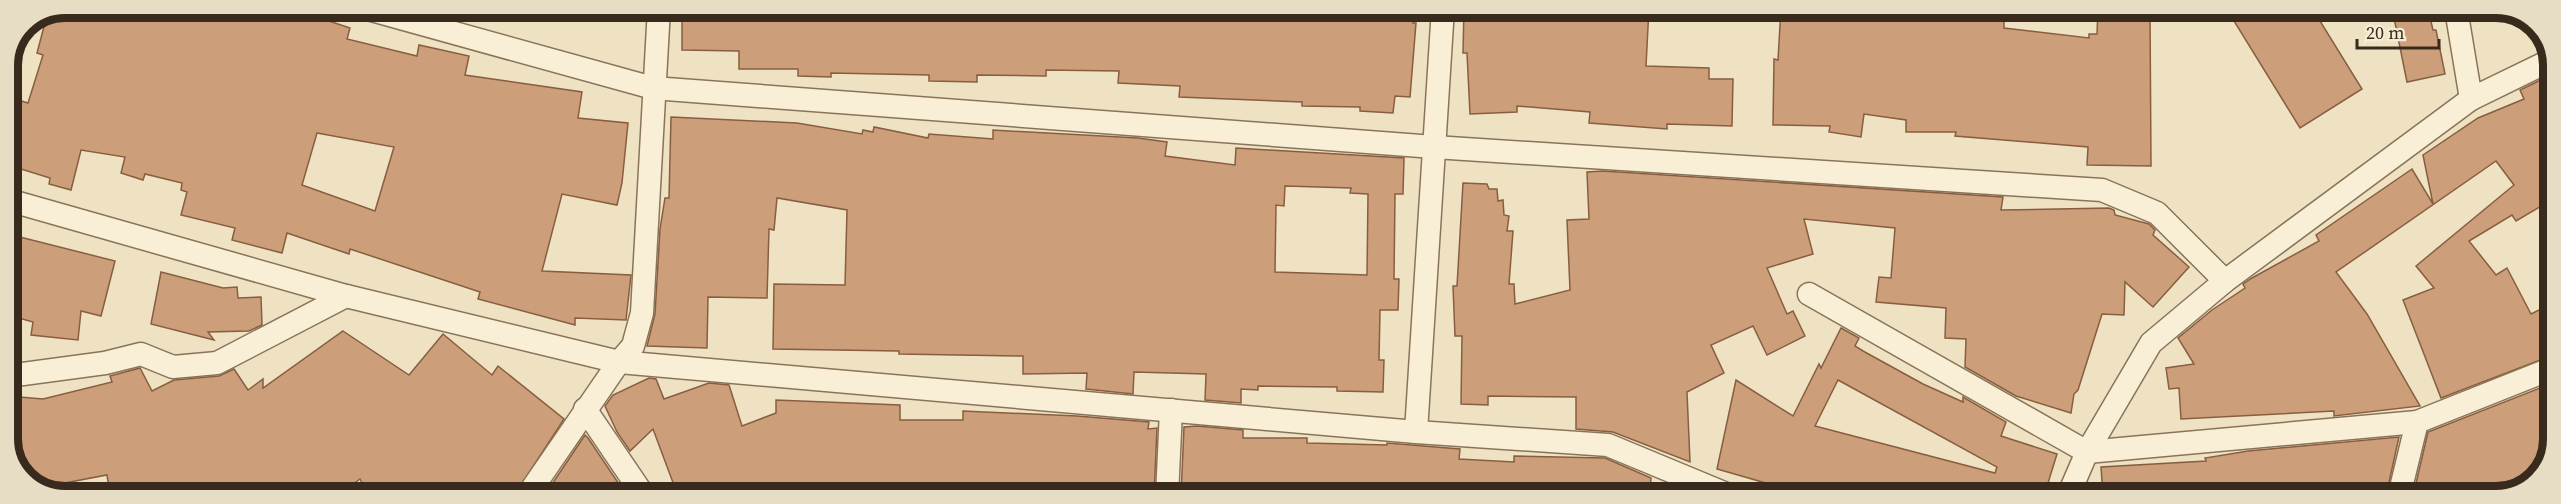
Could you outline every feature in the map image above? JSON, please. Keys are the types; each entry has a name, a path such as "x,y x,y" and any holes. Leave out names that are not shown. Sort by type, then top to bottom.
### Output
{"street":[{"path":"400,18 653,88 1434,147 2102,190 2157,213 2224,280"},
{"path":"534,486 619,362 633,346 642,313 658,18"},
{"path":"1416,432 1442,18"},
{"path":"2458,18 2471,99"},
{"path":"2072,486 2087,452 2151,344 2224,280 2471,99 2543,64"},
{"path":"18,203 346,296 619,362 1416,432 1608,445 1682,486"},
{"path":"1809,294 2087,452 2416,422 2543,372"},
{"path":"18,374 105,363 141,354 173,367 217,363 346,296"},
{"path":"585,410 637,486"},
{"path":"1167,486 1171,410"},
{"path":"2401,486 2416,422"}],"building":[{"path":"320,18 350,28 347,39 417,56 419,45 469,56 465,75 582,92 578,118 628,123 622,183 617,205 562,194 542,271 631,275 626,320 575,318 575,325 478,299 480,292 350,249 349,254 287,233 282,253 232,240 235,228 181,215 187,192 181,190 182,183 145,174 143,180 121,173 125,157 81,150 71,190 49,184 50,178 18,168 18,100 28,103 43,55 37,53 45,23 56,19","holes":["317,133 394,147 375,211 302,185"]},
{"path":"682,18 1150,18 1182,20 1182,18 1413,18 1413,23 1416,23 1410,97 1395,96 1393,113 1360,111 1360,107 1302,106 1302,102 1179,97 1180,86 1118,83 1119,71 1046,70 1046,76 977,75 977,82 929,81 929,75 831,73 831,77 798,76 798,69 739,69 739,51 682,50"},
{"path":"1464,18 1648,18 1646,66 1709,68 1709,79 1733,79 1732,126 1667,124 1667,129 1589,123 1590,112 1517,106 1517,112 1470,114 1467,53 1463,53"},
{"path":"1780,18 2004,18 2004,28 2089,38 2089,34 2097,34 2098,18 2150,18 2151,166 2087,165 2088,147 1955,136 1956,132 1906,132 1906,120 1864,114 1861,137 1829,132 1830,126 1773,125 1774,59 1778,60"},
{"path":"2232,18 2318,18 2362,89 2300,128"},
{"path":"2394,18 2430,18 2433,30 2436,30 2445,74 2407,82"},
{"path":"2543,79 2543,205 2516,221 2512,215 2469,241 2496,275 2507,268 2531,314 2541,309 2543,313 2543,359 2441,398 2403,300 2434,288 2416,266 2514,185 2496,161 2336,272 2367,314 2420,406 2334,416 2334,411 2181,419 2179,388 2169,389 2166,368 2194,364 2178,338 2212,310 2245,288 2243,284 2319,241 2316,235 2412,169 2433,204 2423,155 2478,118 2524,99 2520,90"},
{"path":"671,117 797,123 862,134 863,130 873,132 874,127 928,138 929,134 993,139 993,130 1138,138 1167,142 1165,156 1235,165 1236,148 1404,158 1403,194 1395,194 1394,279 1399,279 1398,310 1380,310 1379,360 1384,360 1383,392 1337,391 1337,387 1258,386 1258,390 1241,389 1241,403 1205,400 1206,374 1134,372 1133,394 1086,389 1087,373 1023,374 1023,356 773,349 774,284 845,285 847,210 777,198 774,230 769,229 767,298 708,297 707,348 647,346 655,314 660,229 665,198 669,198","holes":["1285,186 1351,188 1350,193 1368,194 1367,275 1275,272 1276,205 1284,206"]},
{"path":"1603,171 2003,197 2001,210 2109,208 2114,210 2115,215 2149,224 2155,230 2153,235 2189,267 2153,307 2125,282 2124,315 2102,314 2078,390 2074,394 2071,413 2016,396 1965,367 1966,339 1945,338 1946,308 1876,302 1879,277 1891,278 1895,228 1804,219 1813,254 1767,268 1787,314 1793,311 1805,336 1767,355 1753,326 1711,345 1724,373 1687,392 1690,462 1613,432 1576,429 1576,397 1488,396 1488,405 1461,404 1462,336 1455,336 1453,286 1457,286 1463,183 1487,184 1489,189 1497,189 1498,201 1503,200 1504,215 1509,216 1507,231 1513,231 1509,284 1514,284 1515,304 1570,290 1567,220 1589,219 1587,172"},
{"path":"18,237 115,261 101,316 81,311 78,340 31,335 33,322 18,318"},
{"path":"161,272 223,288 237,287 238,298 261,297 262,325 249,331 208,332 214,340 151,324"},
{"path":"1841,328 1859,338 1855,346 1863,351 1923,384 1963,402 1963,397 2006,422 2001,436 2057,454 2047,486 1776,486 1717,469 1736,380 1793,416 1819,364 1821,368","holes":["1838,380 1997,467 1995,473 1815,426"]},
{"path":"343,331 409,375 443,334 492,375 498,366 564,419 520,486 364,486 360,479 351,486 109,486 107,475 65,483 64,486 41,480 24,463 19,448 18,397 43,399 112,382 110,376 140,368 152,391 174,380 219,376 234,369 248,390 263,379 263,388"},
{"path":"649,378 656,379 664,399 709,383 729,385 742,426 776,413 776,400 900,405 900,420 963,420 963,411 1149,422 1148,429 1157,428 1154,486 674,486 653,429 630,451 617,432 605,406 613,395"},
{"path":"2543,387 2541,454 2533,468 2520,480 2496,486 2415,486 2428,432"},
{"path":"1184,427 1243,430 1243,438 1307,438 1307,443 1387,445 1387,443 1460,449 1459,459 1514,462 1514,456 1605,458 1651,478 1650,486 1181,486"},
{"path":"585,435 620,486 551,486"},
{"path":"2399,437 2388,486 2102,486 2101,467 2206,461 2205,458 2248,451"}]}
